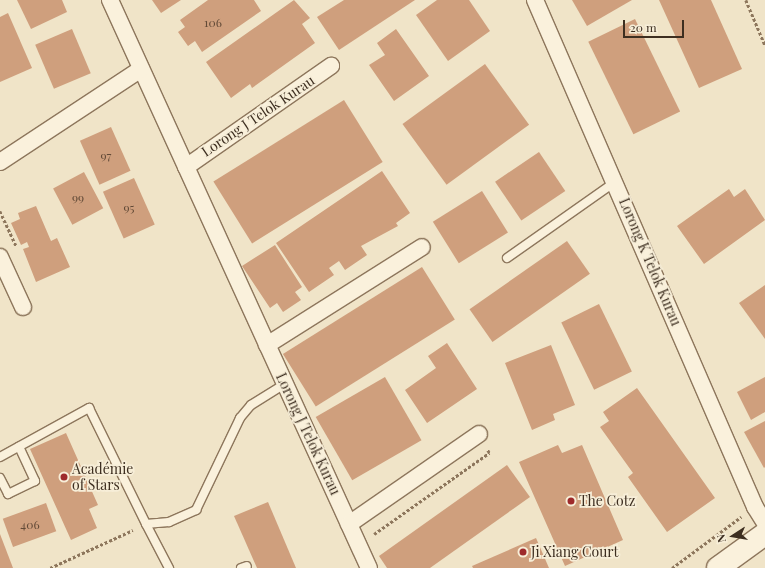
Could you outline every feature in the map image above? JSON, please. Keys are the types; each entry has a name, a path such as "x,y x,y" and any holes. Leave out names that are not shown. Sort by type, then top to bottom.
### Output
{"street":[{"name":"Lorong J Telok Kurau","path":"110,0 369,568"},
{"name":"Lorong K Telok Kurau","path":"535,0 755,507 765,523"},
{"name":"Lorong J Telok Kurau","path":"186,167 331,66"},
{"path":"0,162 141,69"},
{"path":"267,345 422,247"},
{"path":"0,257 23,307"},
{"path":"349,524 479,434"},
{"path":"718,568 765,534"},
{"path":"734,568 765,546"}],"lane":[{"path":"507,258 615,182"},
{"path":"146,524 169,522 196,510 240,418 252,405 285,384"},
{"path":"0,457 89,408 169,568"},
{"path":"0,478 8,494 35,481 19,447"}],"path":[{"path":"746,0 765,45"},
{"path":"370,536 489,453 479,434"},
{"path":"672,568 755,507"},
{"path":"50,568 146,524"}],"building":[{"path":"17,0 62,0 67,12 31,29"},
{"path":"152,0 181,0 161,13"},
{"path":"208,0 254,0 261,11 202,52 195,41 188,46 178,32 185,27 180,20"},
{"path":"294,0 310,18 302,24 315,43 252,88 250,84 231,98 206,62"},
{"path":"344,0 415,0 339,50 317,17"},
{"path":"437,0 469,0 490,31 448,61 416,15"},
{"path":"572,0 632,0 587,26"},
{"path":"659,0 711,0 742,69 699,88"},
{"path":"8,13 32,68 0,82 0,17"},
{"path":"635,19 680,112 633,134 588,42"},
{"path":"72,29 91,73 54,89 35,45"},
{"path":"396,29 429,76 394,101 369,65 385,55 377,43"},
{"path":"485,64 529,125 447,185 402,124"},
{"path":"344,100 383,162 252,244 213,182"},
{"path":"111,127 131,171 99,185 80,141"},
{"path":"539,152 565,191 521,221 495,182"},
{"path":"382,171 410,213 396,223 398,226 361,246 367,255 345,270 339,261 329,268 334,275 309,292 276,243"},
{"path":"84,172 103,208 72,225 53,188"},
{"path":"134,178 155,225 124,238 103,192"},
{"path":"729,189 734,197 745,189 765,220 704,264 677,226"},
{"path":"482,191 508,233 459,263 433,222"},
{"path":"36,206 51,241 57,238 70,267 36,282 23,249 29,247 27,242 21,245 11,223 20,219 18,213"},
{"path":"567,241 590,274 492,342 470,309"},
{"path":"275,245 302,287 295,292 301,300 283,312 277,303 270,308 242,266"},
{"path":"422,267 455,320 316,406 283,354"},
{"path":"765,285 765,339 739,303"},
{"path":"599,304 632,371 594,390 561,322"},
{"path":"447,343 477,389 427,423 405,390 436,368 428,356"},
{"path":"551,345 575,405 553,414 555,420 532,430 505,363"},
{"path":"385,377 422,440 352,480 316,417"},
{"path":"765,377 765,412 751,420 737,392"},
{"path":"637,388 715,498 667,532 628,477 633,473 600,427 609,421 603,412"},
{"path":"765,421 765,467 764,468 744,432"},
{"name":"Académie of Stars","path":"66,433 98,505 89,509 97,528 71,540 30,449"},
{"name":"The Cotz","path":"558,445 562,453 582,445 623,540 565,566 519,462"},
{"path":"507,465 530,497 430,568 387,568 379,556"},
{"path":"268,502 296,568 257,568 234,516"},
{"name":"Académie of Stars","path":"46,503 56,531 13,547 3,519"},
{"path":"0,534 13,568 0,568"},
{"name":"Ji Xiang Court","path":"536,538 549,568 473,568 472,566"}],"place":[{"name":"Académie of Stars","path":"64,477"},
{"name":"The Cotz","path":"571,501"},
{"name":"Ji Xiang Court","path":"523,552"}]}
